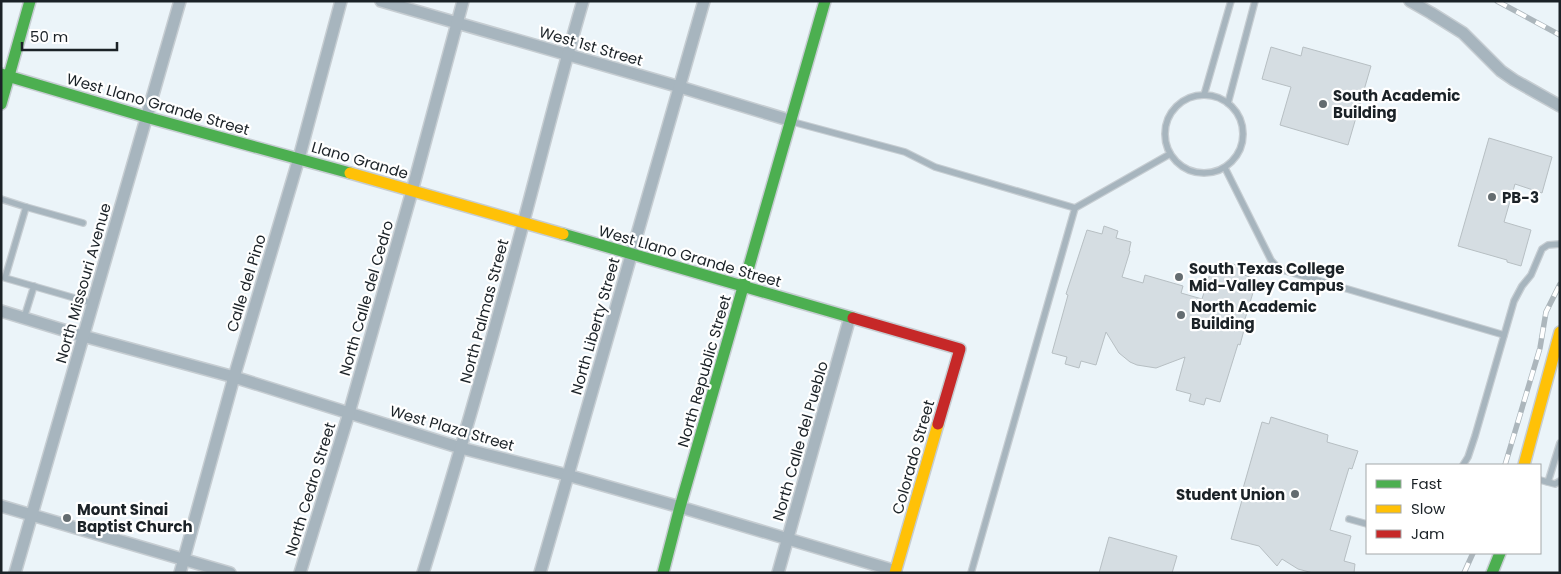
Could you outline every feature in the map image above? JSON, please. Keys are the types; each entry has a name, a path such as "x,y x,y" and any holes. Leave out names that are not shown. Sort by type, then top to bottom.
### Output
{"street":[{"path":"1,104 5,75 30,1"},
{"name":"North Missouri Avenue","path":"15,573 180,1"},
{"name":"Calle del Pino","path":"180,573 234,377 299,158 341,1"},
{"name":"West 1st Street","path":"381,1 792,121"},
{"path":"412,191 463,1"},
{"name":"North Palmas Street","path":"423,573 461,448 524,224 567,55 583,1"},
{"name":"North Liberty Street","path":"540,573 704,1"},
{"name":"North Republic Street","path":"663,573 680,507 826,1"},
{"path":"1410,1 1463,33 1501,71 1560,106"},
{"name":"West Llano Grande Street","path":"5,75 146,117 299,158"},
{"name":"Llano Grande","path":"299,158 412,191"},
{"name":"West Llano Grande Street","path":"412,191 960,349"},
{"name":"North Calle del Cedro","path":"349,413 412,191"},
{"name":"West Plaza Street","path":"1,311 83,336 234,377 461,448 567,475 680,507 896,572"},
{"name":"North Calle del Pueblo","path":"778,573 850,318"},
{"path":"1524,464 1550,379 1560,332"},
{"name":"Colorado Street","path":"896,572 960,349"},
{"name":"North Cedro Street","path":"300,573 349,413"},
{"path":"1,506 230,573"},
{"path":"1492,573 1500,554"}],"lane":[{"path":"1204,95 1231,1"},
{"path":"1228,103 1255,1"},
{"path":"1204,95 1216,96 1228,103 1242,122 1244,136 1240,150 1232,162 1225,168 1212,172 1198,173 1185,168 1170,154 1165,138 1166,126 1171,113 1180,103 1189,98 1204,95"},
{"path":"792,121 905,152 935,167 1075,208"},
{"path":"971,573 1075,208 1170,154"},
{"path":"1225,168 1271,260 1277,267 1504,335"},
{"path":"1,200 83,223"},
{"path":"26,206 5,278 92,303"},
{"path":"1464,464 1475,436 1514,301 1522,286 1531,275 1542,249 1548,245 1560,244"},
{"path":"24,318 34,286"},
{"path":"1548,482 1560,443"},
{"path":"1541,480 1555,484 1560,481"},
{"path":"1349,519 1366,524"}],"building":[{"name":"South Academic Building","path":"1271,47 1301,56 1303,47 1371,66 1348,145 1280,125 1291,87 1262,79"},
{"path":"1489,138 1552,157 1542,193 1515,184 1504,222 1531,230 1521,266 1458,246"},
{"name":"North Academic Building","path":"1104,226 1118,231 1116,238 1131,242 1122,277 1143,283 1145,275 1183,286 1181,293 1202,299 1212,267 1227,271 1229,263 1243,267 1241,274 1256,279 1242,329 1244,330 1240,345 1238,344 1220,402 1206,398 1204,405 1189,401 1191,394 1176,390 1185,357 1156,368 1137,365 1119,353 1106,332 1096,365 1081,361 1079,368 1065,364 1067,357 1052,353 1068,295 1066,294 1087,230 1102,234"},
{"name":"Student Union","path":"1271,417 1328,435 1327,442 1358,451 1352,469 1349,468 1330,530 1351,536 1344,561 1355,564 1354,573 1313,573 1298,569 1282,559 1277,566 1259,546 1231,539 1262,422 1269,424"},
{"path":"1109,537 1177,556 1172,573 1099,573"}],"railway":[{"path":"1497,1 1560,35"},
{"path":"1505,464 1540,348 1546,312 1560,284"},
{"path":"1464,573 1473,554"}],"traffic: fast":[{"path":"1,104 30,1"},
{"path":"663,573 680,507 825,1"},
{"path":"1,74 146,117 350,173"},
{"path":"563,234 853,318"},
{"path":"1492,573 1500,554"}],"traffic: slow":[{"path":"350,173 563,234"},
{"path":"1524,464 1560,332"},
{"path":"895,573 938,424"}],"traffic: jam":[{"path":"853,318 960,349 938,424"}],"place":[{"name":"South Academic Building","path":"1323,104"},
{"name":"PB-3","path":"1492,197"},
{"name":"South Texas College Mid-Valley Campus","path":"1179,277"},
{"name":"North Academic Building","path":"1181,315"},
{"name":"Student Union","path":"1295,494"},
{"name":"Mount Sinai Baptist Church","path":"67,518"}]}
